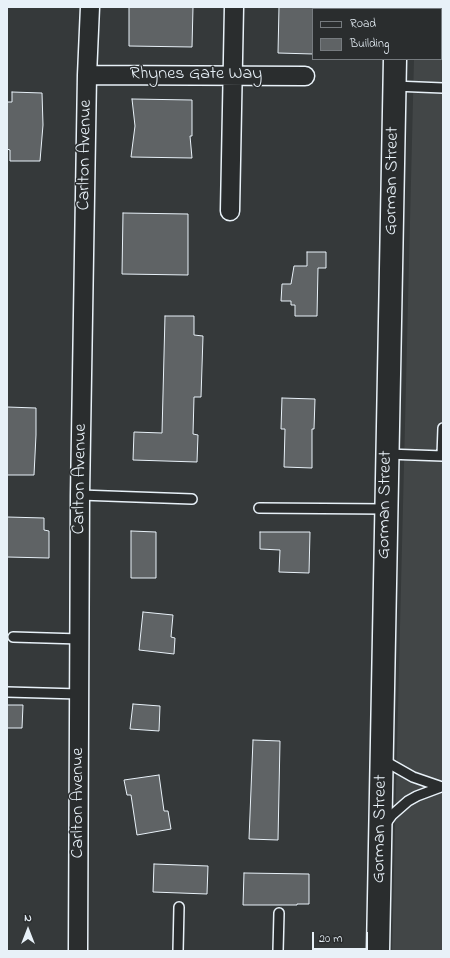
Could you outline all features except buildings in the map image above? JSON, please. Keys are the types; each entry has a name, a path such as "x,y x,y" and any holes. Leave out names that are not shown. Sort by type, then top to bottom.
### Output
{"main road":[{"name":"Gorman Street","path":"378,951 395,60"}],"street":[{"name":"Carlton Avenue","path":"78,951 80,495 87,75 90,7"},
{"path":"230,211 234,7"},
{"name":"Rhynes Gate Way","path":"87,75 306,76"}],"lane":[{"path":"394,86 443,88"},
{"path":"387,454 443,456 443,428"},
{"path":"80,495 192,499"},
{"path":"259,508 386,509"},
{"path":"13,637 80,639"},
{"path":"7,692 79,694"},
{"path":"382,760 418,779 442,787"},
{"path":"381,830 392,815 408,801 416,796 442,787"},
{"path":"178,951 179,907"},
{"path":"278,913 278,951"}],"shaded area":[{"path":"443,7 443,951 392,951 414,60 442,60 442,8 416,8"}]}
